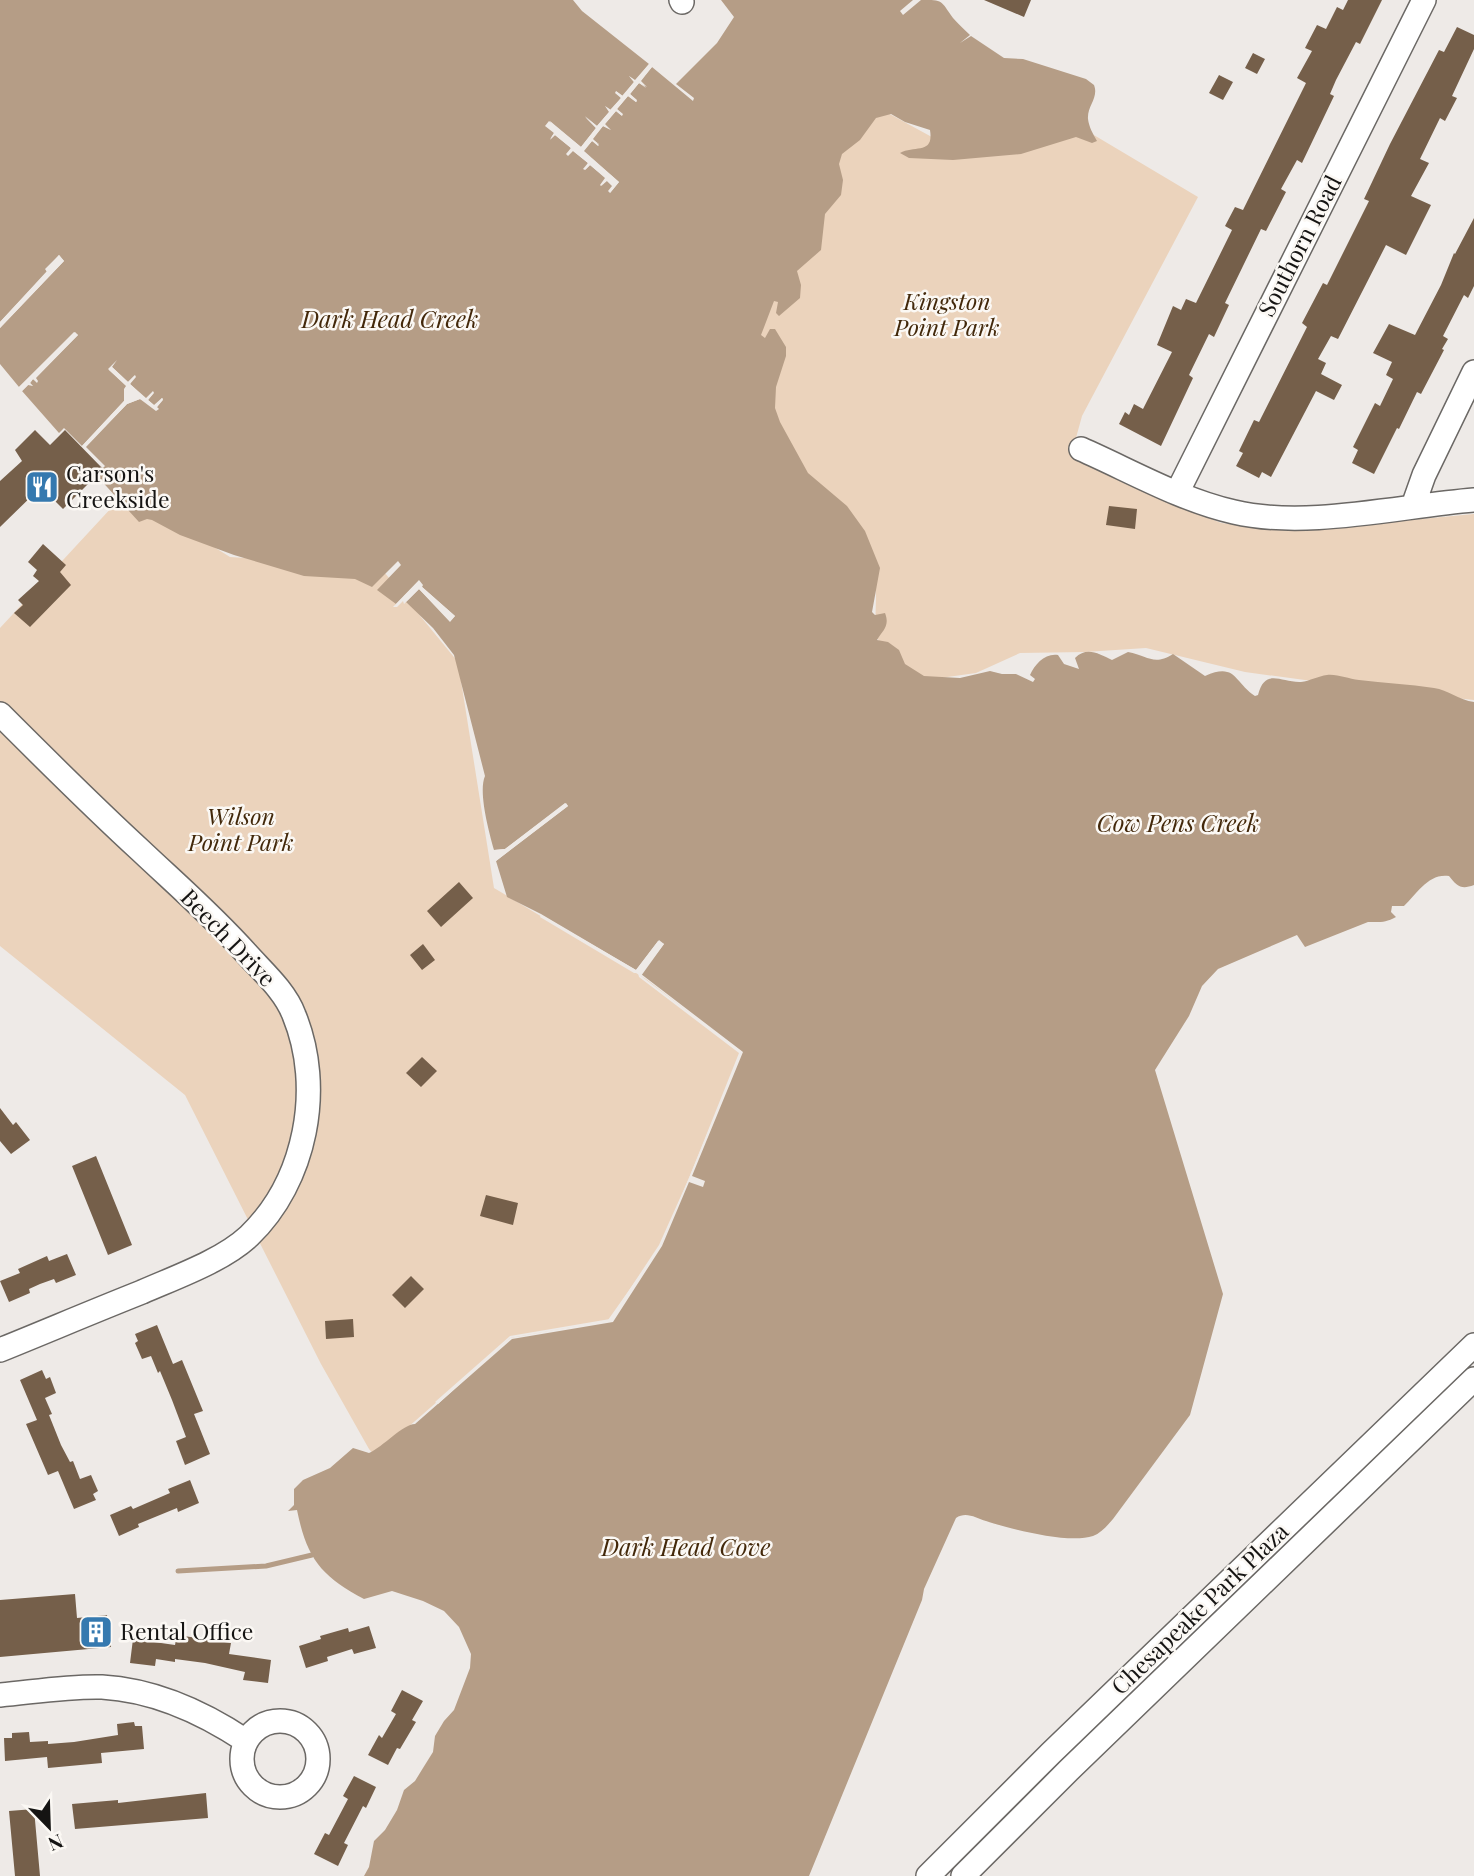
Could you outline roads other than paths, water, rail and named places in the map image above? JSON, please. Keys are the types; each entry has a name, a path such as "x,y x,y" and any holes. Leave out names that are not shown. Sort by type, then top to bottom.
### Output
{"street":[{"name":"Southorn Road","path":"1177,493 1424,0"},
{"path":"1413,506 1424,475 1474,372"},
{"path":"1081,449 1177,493 1236,513 1290,518 1474,500"},
{"name":"Beech Drive","path":"0,714 132,843 230,933 266,973 294,1013 308,1072 309,1099 301,1150 292,1172 267,1213 249,1236 199,1267 0,1350"},
{"name":"Chesapeake Park Plaza","path":"928,1876 1051,1753 1474,1345"},
{"name":"Chesapeake Park Plaza","path":"963,1876 1474,1379"},
{"path":"0,1695 82,1688 121,1689 195,1712 214,1720 246,1741"}],"water":[{"path":"0,0 573,0 582,11 649,64 635,81 629,76 634,82 622,96 616,91 621,98 610,110 605,106 610,111 597,126 585,117 596,128 581,147 550,121 554,133 550,139 555,135 571,148 568,155 572,150 588,163 585,170 590,165 606,178 602,186 606,180 613,186 610,193 619,182 583,151 592,141 599,144 592,139 603,126 611,130 604,125 616,111 622,116 617,109 628,96 636,102 630,94 639,83 646,88 640,81 652,67 693,101 694,98 676,84 717,43 734,17 721,0 913,0 900,11 903,15 921,0 941,2 970,35 960,43 971,36 1004,58 1023,59 1086,79 1094,85 1095,94 1088,119 1097,141 1092,143 1076,137 1021,154 953,160 909,158 900,153 926,146 929,143 930,130 891,114 876,118 860,140 842,154 839,164 843,180 841,195 825,214 821,250 797,271 801,285 800,298 779,316 776,313 778,302 774,301 761,335 765,338 770,329 775,329 786,347 786,356 776,387 775,408 808,473 847,506 865,531 880,568 872,612 875,615 885,613 887,621 877,640 888,642 899,650 905,664 924,676 960,678 990,671 1016,674 1033,682 1035,679 1030,675 1035,667 1041,660 1053,655 1058,655 1064,664 1079,669 1075,658 1084,652 1093,652 1112,660 1128,652 1156,660 1173,654 1205,676 1215,672 1229,672 1255,696 1269,679 1301,682 1331,675 1434,688 1474,702 1474,885 1460,886 1449,876 1435,878 1424,885 1404,906 1392,906 1391,912 1396,917 1392,919 1368,922 1305,947 1297,935 1218,969 1202,986 1189,1016 1155,1070 1223,1294 1190,1415 1113,1519 1093,1536 1055,1537 1010,1528 971,1516 956,1518 924,1589 922,1600 809,1876 364,1876 369,1867 374,1841 385,1830 397,1810 404,1790 415,1781 433,1752 435,1736 454,1710 470,1668 471,1654 459,1627 444,1611 392,1591 364,1599 327,1574 311,1554 297,1510 288,1511 294,1505 294,1489 303,1480 330,1468 353,1448 369,1453 415,1424 512,1339 613,1322 662,1246 689,1182 703,1187 705,1181 692,1176 743,1052 641,974 664,944 658,941 636,970 507,897 496,861 568,806 565,803 505,849 494,850 483,802 485,776 454,655 433,628 406,602 419,589 450,621 455,616 421,586 419,581 396,604 377,590 401,565 398,561 372,587 355,579 304,576 234,555 180,535 152,520 139,522 97,476 103,468 85,447 127,404 140,399 157,407 162,398 155,406 148,400 154,392 146,399 130,384 135,375 128,382 112,367 109,370 127,386 124,390 124,401 82,446 64,428 59,433 22,391 29,384 33,386 30,383 33,379 37,382 35,378 78,335 74,332 19,387 0,364 0,328 64,261 59,255 0,322"}],"waterway":[{"path":"178,1571 266,1566 312,1555"}],"place":[{"name":"Carson's Creekside","path":"42,487"},
{"name":"Rental Office","path":"96,1632"}],"park label":[{"name":"Kingston Point Park","path":"947,315"},
{"name":"Wilson Point Park","path":"241,830"}],"water label":[{"name":"Dark Head Creek","path":"390,320"},
{"name":"Cow Pens Creek","path":"1178,824"},
{"name":"Dark Head Cove","path":"686,1548"}]}
